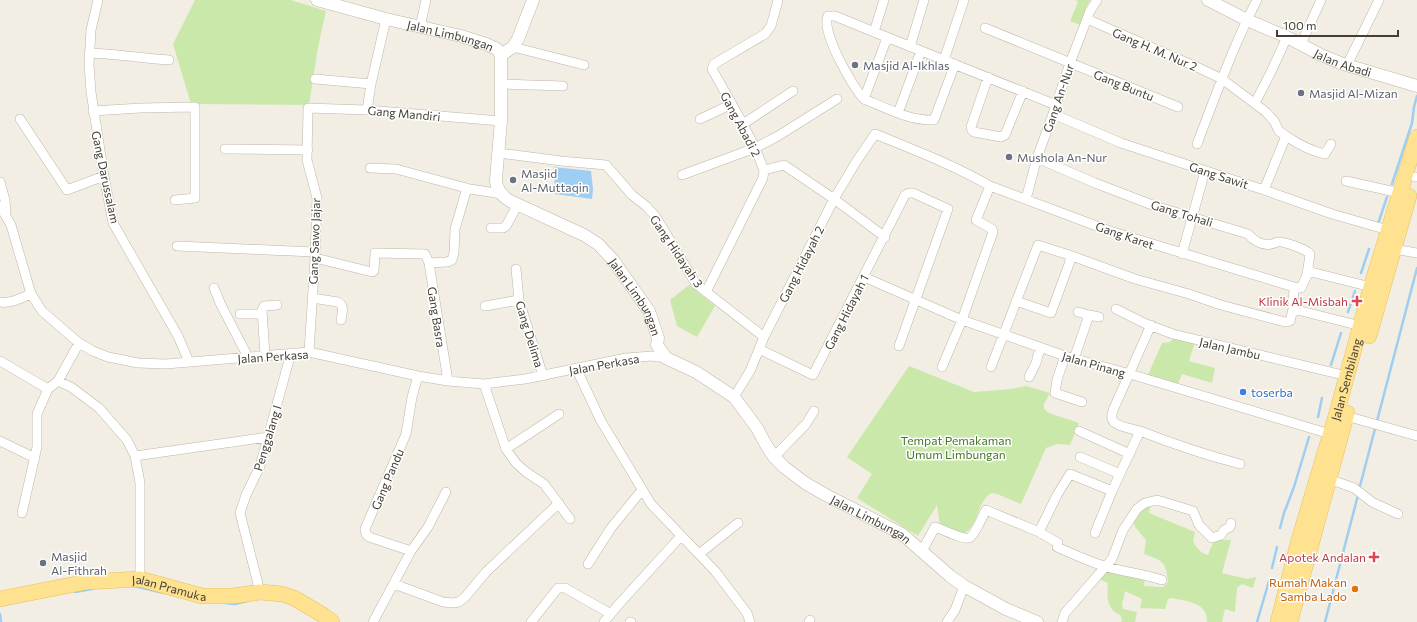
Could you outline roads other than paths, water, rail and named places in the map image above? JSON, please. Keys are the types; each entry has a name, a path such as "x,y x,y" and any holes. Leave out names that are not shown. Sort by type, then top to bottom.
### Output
{"main road":[{"name":"Jalan Sembilang","path":"1278,622 1298,543 1347,376 1371,287 1417,137"},
{"name":"Jalan Sembilang","path":"1290,622 1346,416 1416,174"},
{"name":"Jalan Pramuka","path":"0,599 86,582 140,579 202,596 233,596 260,592 274,593 294,598 332,622"}],"street":[{"name":"Gang Darussalam","path":"98,0 91,30 89,53 93,111 113,223 178,336 189,362"},
{"name":"Jalan Limbungan","path":"317,0 386,19 460,36 497,49 501,55 501,121 496,184 502,194 506,198 584,235 598,244 613,260 649,311 658,338 657,345 666,358 696,372 734,397 757,428 774,457 784,467 841,504 902,534 950,576 964,586 1006,609 1037,622"},
{"path":"420,27 426,0"},
{"path":"501,55 513,46 518,39 533,0"},
{"name":"Gang Abadi 2","path":"706,292 763,178 764,170 743,124 712,69 714,64 765,34 771,26 778,0"},
{"path":"874,32 884,0"},
{"path":"910,46 924,0"},
{"path":"944,60 964,0"},
{"name":"Gang An-Nur","path":"1026,199 1037,158 1070,63 1087,19 1097,0"},
{"name":"Jalan Abadi","path":"1208,0 1247,20 1347,66 1414,84"},
{"path":"1197,144 1222,79 1257,0"},
{"path":"1301,44 1321,0"},
{"path":"1347,66 1379,0"},
{"path":"955,64 934,120 922,119 898,113 864,99 858,94 840,62 826,29 826,20 828,16 835,16 887,38 910,46 1023,91 1056,105"},
{"path":"367,110 371,84 386,19"},
{"name":"Gang H. M. Nur 2","path":"1087,19 1222,79 1266,112 1274,121 1279,131 1301,146 1326,154 1332,144"},
{"name":"Gang Buntu","path":"985,28 1178,107"},
{"path":"1254,102 1271,72 1286,37"},
{"path":"864,99 887,38"},
{"path":"513,46 584,65"},
{"path":"898,113 921,51"},
{"path":"89,53 169,60"},
{"path":"988,77 971,127 974,132 1001,137 1005,136 1023,91"},
{"path":"315,79 371,84"},
{"path":"501,84 563,86"},
{"path":"743,124 793,91"},
{"path":"682,175 755,148 778,136 838,99"},
{"path":"700,119 732,104"},
{"path":"93,111 195,107 196,198 175,200"},
{"name":"Gang Mandiri","path":"308,108 367,110 501,121"},
{"name":"Gang Sawo Jajar","path":"308,108 308,160 317,198 308,352"},
{"name":"Gang Sawit","path":"1053,114 1121,142 1332,214 1388,230"},
{"path":"20,119 67,190 104,176"},
{"name":"Gang Karet","path":"875,134 934,158 990,186 1110,231 1294,287"},
{"name":"Gang Hidayah 2","path":"734,397 750,371 764,337 834,198 875,134"},
{"path":"1264,190 1286,136"},
{"path":"225,149 308,150"},
{"name":"Gang Hidayah 3","path":"499,153 606,165 632,195 646,206 656,217 696,284 764,337"},
{"name":"Gang Tohali","path":"1037,158 1094,183 1155,206 1248,234 1253,240 1264,244 1270,245 1278,242 1304,249 1310,254 1305,279 1301,288 1294,287"},
{"path":"764,170 784,165 834,198 885,237"},
{"path":"370,168 396,169 467,188 502,194"},
{"path":"1182,254 1205,171"},
{"path":"1346,181 1400,193"},
{"path":"0,182 5,200 6,216"},
{"path":"942,367 962,320 992,232 992,229 976,220 990,186"},
{"path":"429,263 447,262 452,260 454,253 455,229 467,188"},
{"name":"Gang Hidayah 1","path":"759,349 813,375 885,237 905,195 909,193 913,193 948,209 916,300"},
{"path":"491,228 503,228 506,226 518,204"},
{"name":"Jalan Perkasa","path":"0,206 11,224 31,294 42,311 79,343 108,357 138,363 166,364 308,352 418,376 448,381 484,384 543,376 626,358 652,356 666,358"},
{"path":"991,367 1038,245 1135,279 1189,294 1221,306 1286,322 1290,321 1293,309 1294,287"},
{"path":"177,246 314,255"},
{"path":"1394,249 1417,253"},
{"name":"Gang Basra","path":"314,255 372,272 375,268 375,253 425,254 429,263 448,381"},
{"path":"1016,301 1051,313 1072,256"},
{"name":"Gang Delima","path":"516,269 519,300 543,376"},
{"path":"1307,271 1371,287"},
{"name":"Jalan Pinang","path":"864,277 962,320 1069,358 1130,374 1330,434"},
{"path":"214,288 221,305 248,357"},
{"path":"0,302 6,303 31,294"},
{"path":"312,298 342,304 343,308 341,320"},
{"path":"485,306 519,300"},
{"path":"899,346 916,300"},
{"path":"265,355 262,310 264,306 277,305"},
{"name":"Jalan Jambu","path":"1116,309 1173,334 1347,376"},
{"path":"1293,309 1361,326"},
{"path":"1078,312 1099,317"},
{"path":"240,314 262,314"},
{"path":"1082,402 1055,393 1057,380 1089,315"},
{"path":"1151,325 1114,408 1112,418 1114,422 1166,441 1240,464"},
{"path":"22,513 37,447 37,414 48,389 58,381 79,343"},
{"path":"652,356 657,345"},
{"path":"1029,378 1036,363 1040,348"},
{"name":"Penggalang I","path":"260,592 240,513 246,495 260,466 291,353"},
{"path":"0,361 48,389"},
{"path":"576,368 601,421 651,504 715,571 748,613 750,622"},
{"name":"Gang Pandu","path":"411,551 369,537 366,534 365,529 406,434 412,397 418,376"},
{"path":"58,381 71,386 99,408 127,440 135,456 140,483 140,579"},
{"path":"484,384 506,449 516,463 544,484 570,519"},
{"path":"774,457 806,424 814,411"},
{"path":"506,449 559,414"},
{"path":"1346,416 1417,436"},
{"path":"1079,431 1130,454"},
{"path":"1095,533 1112,491 1140,431"},
{"path":"135,456 268,437"},
{"path":"0,441 35,458"},
{"path":"1080,457 1120,474"},
{"path":"1039,532 1057,495 1070,474 1112,491"},
{"path":"1329,479 1354,488 1369,500 1398,514"},
{"path":"588,564 612,528 642,490"},
{"path":"373,622 411,551 428,527 446,492"},
{"path":"1062,622 1065,614 1115,553 1119,538 1130,520 1142,505 1157,500 1193,511 1199,525 1212,538 1221,535 1224,530 1230,528 1231,523"},
{"path":"394,584 443,602 459,602 486,572 558,503"},
{"path":"922,551 935,527 965,538 970,537 974,533 986,510 1039,532 1058,542 1057,547 1105,566 1146,574 1162,580"},
{"path":"699,554 738,523"},
{"path":"604,622 681,536"},
{"path":"947,622 955,610 964,586"},
{"path":"531,622 558,588 565,588 611,614"}],"water":[{"path":"554,167 591,171 593,189 592,199 555,194"}],"waterway":[{"path":"1392,184 1412,123 1417,96"},
{"path":"1378,224 1387,197"},
{"path":"1361,273 1369,249"},
{"path":"1360,486 1417,268"},
{"path":"1348,312 1355,291"},
{"path":"1331,365 1341,333"},
{"path":"1318,417 1322,398"},
{"path":"1280,528 1309,437"},
{"path":"1325,622 1358,495"},
{"path":"1272,568 1277,547"},
{"path":"1257,622 1269,581"},
{"path":"134,586 164,593"},
{"path":"75,592 92,589"},
{"path":"225,603 235,604 247,601"},
{"path":"0,614 1,622"}],"place":[{"name":"Masjid Al-Ikhlas","path":"855,65"},
{"name":"Masjid Al-Mizan","path":"1301,93"},
{"name":"Mushola An-Nur","path":"1009,157"},
{"name":"Masjid Al-Muttaqin","path":"513,180"},
{"name":"Klinik Al-Misbah","path":"1357,301"},
{"name":"toserba","path":"1243,392"},
{"name":"Apotek Andalan","path":"1374,557"},
{"name":"Masjid Al-Fithrah","path":"43,563"},
{"name":"Rumah Makan Samba Lado","path":"1355,589"}],"park label":[{"name":"Tempat Pemakaman Umum Limbungan","path":"956,447"}]}
